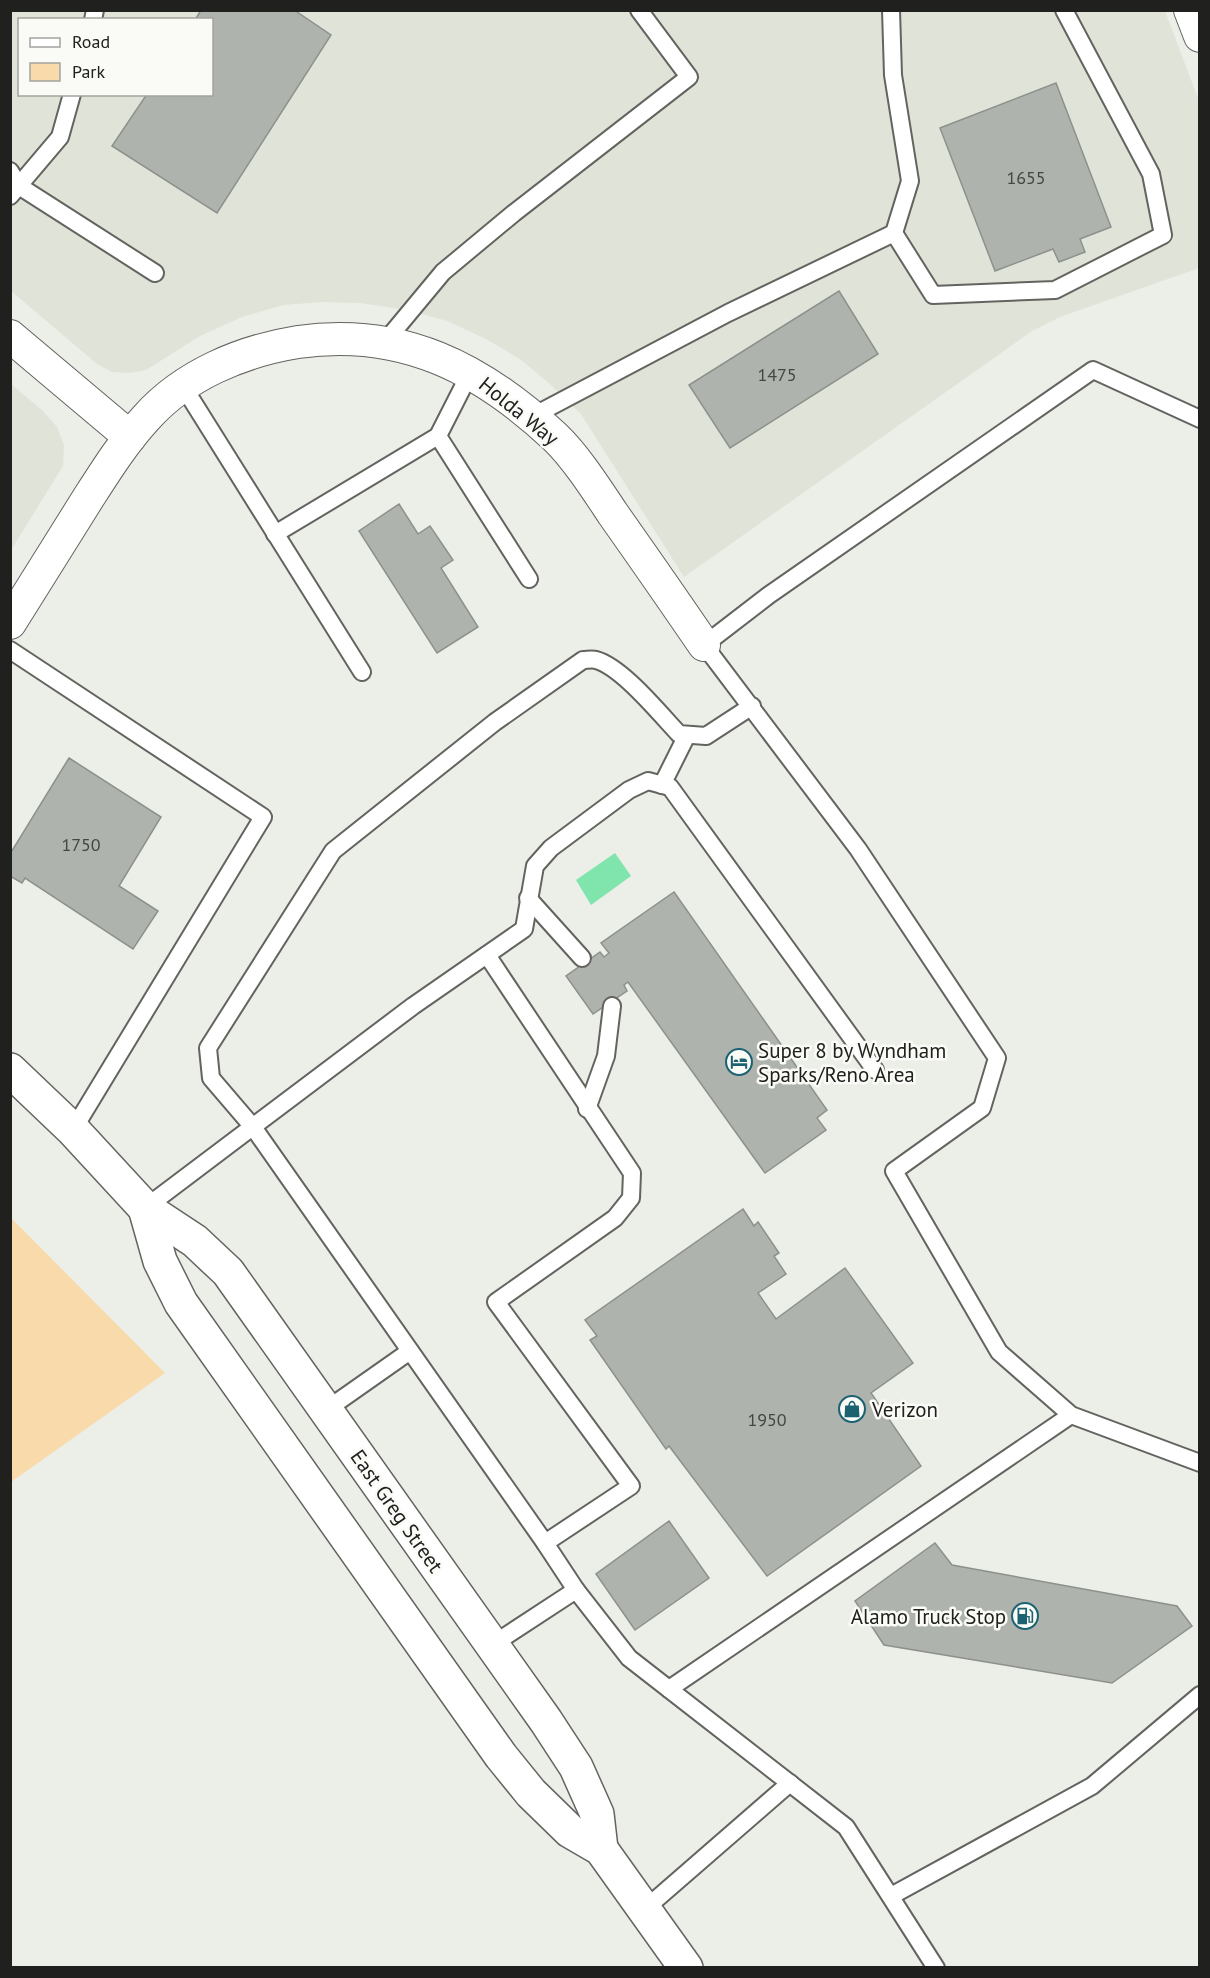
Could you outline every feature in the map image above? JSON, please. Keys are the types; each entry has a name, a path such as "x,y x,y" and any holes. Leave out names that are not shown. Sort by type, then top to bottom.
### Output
{"main road":[{"name":"East Greg Street","path":"10,1070 72,1130 145,1208 195,1241 228,1272 576,1767 597,1814 601,1849"},
{"name":"East Greg Street","path":"145,1208 160,1261 181,1303 501,1756 531,1793 570,1831 601,1849 686,1968"}],"street":[{"path":"1190,10 1200,36"},
{"path":"10,336 130,437"},
{"name":"Holda Way","path":"10,623 130,437 147,416 183,386 227,361 267,347 319,339 369,340 416,349 457,365 499,390 556,438 593,485 704,645"}],"lane":[{"path":"384,343 443,272 514,213 689,77 639,10"},
{"path":"531,417 728,313 894,233 910,181 894,75 891,10"},
{"path":"894,233 933,295 1055,290 1163,235 1151,174 1064,10"},
{"path":"71,96 60,137 13,184 155,273"},
{"path":"1200,419 1093,370 769,595 704,645 858,849 997,1058 982,1108 894,1171 999,1352 1071,1415 1200,1463"},
{"path":"275,534 438,436 470,373"},
{"path":"183,386 362,672"},
{"path":"438,436 529,579"},
{"path":"10,650 263,817 72,1130"},
{"path":"752,706 706,736 679,734 628,681 595,659 582,660 495,722 333,851 208,1048 211,1078 253,1127 576,1590 629,1658 846,1827 936,1968"},
{"path":"662,785 687,735"},
{"path":"145,1208 413,1006 524,929 534,866 550,848 629,790 648,781 670,787 875,1070"},
{"path":"528,898 582,957"},
{"path":"487,955 632,1173 631,1198 615,1218 496,1302 631,1486 545,1543"},
{"path":"587,1108 606,1056 612,1006"},
{"path":"326,1410 410,1351"},
{"path":"669,1689 1071,1415"},
{"path":"492,1645 576,1590"},
{"path":"891,1896 1092,1786 1200,1695"},
{"path":"645,1909 790,1783"}],"shaded area":[{"path":"11,11 1165,11 1199,101 1199,268 1060,317 1032,331 684,577 581,414 520,359 486,339 447,321 412,311 361,303 321,302 283,305 242,317 200,336 146,370 128,373 112,372 96,363 11,291"},
{"path":"11,384 43,411 57,427 64,445 63,466 11,550"},
{"path":"615,853 631,876 591,905 576,880"}],"green space":[{"path":"10,1217 165,1373 11,1482 10,1482"}],"building":[{"path":"201,10 294,10 331,35 217,213 112,146 146,96 213,96 213,18 196,18"},
{"path":"1056,83 1111,227 1080,239 1085,252 1059,262 1053,249 995,271 940,128"},
{"path":"839,291 878,354 730,448 689,385"},
{"path":"399,504 418,534 430,526 453,560 441,568 478,627 437,653 359,531"},
{"path":"69,758 161,817 119,886 158,911 133,949 25,878 22,883 10,876 10,854"},
{"name":"Super 8 by Wyndham Sparks/Reno Area","path":"674,892 827,1110 817,1118 826,1130 765,1173 628,982 624,985 627,991 593,1014 566,976 600,952 604,957 609,953 601,943"},
{"path":"743,1209 754,1226 758,1222 779,1253 774,1256 786,1274 758,1293 776,1319 845,1268 913,1363 871,1393 921,1466 767,1576 669,1446 666,1449 590,1340 597,1336 585,1320"},
{"path":"669,1521 709,1578 635,1630 596,1574"},
{"name":"Alamo Truck Stop","path":"935,1543 952,1565 1177,1606 1192,1626 1112,1683 884,1645 855,1601"}],"place":[{"name":"Super 8 by Wyndham Sparks/Reno Area","path":"739,1062"},
{"name":"Verizon","path":"852,1409"},
{"name":"Alamo Truck Stop","path":"1025,1616"}]}
